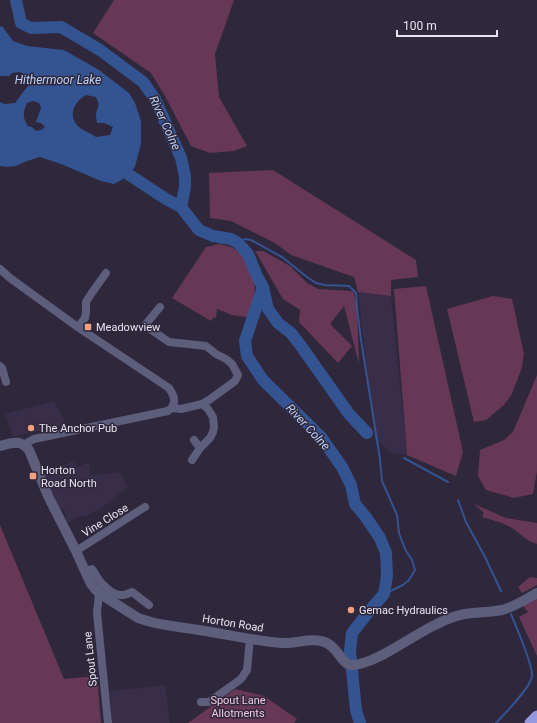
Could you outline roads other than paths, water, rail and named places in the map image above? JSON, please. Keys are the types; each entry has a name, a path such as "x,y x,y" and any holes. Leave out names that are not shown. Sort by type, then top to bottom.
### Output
{"highway":[{"path":"530,723 537,716"}],"street":[{"path":"0,269 10,278 116,354 169,388 173,395 174,404 172,408 162,413 34,439 28,442 25,446 21,443 0,446"},
{"path":"78,327 86,312 86,302 106,274"},
{"path":"160,307 146,324 150,330 169,342 206,346 232,364 238,375 235,381 202,404 181,409 172,408"},
{"path":"0,366 6,382"},
{"path":"192,460 200,448 210,438 214,427 213,417 208,409 202,404"},
{"path":"194,440 200,448"},
{"name":"Horton Road","path":"25,446 29,450 49,498 91,584 100,593 138,618 151,622 282,643 315,640 323,641 329,643 344,661 350,665 362,664 373,660 423,630 448,619 471,613 501,610 511,607 537,593"},
{"name":"Vine Close","path":"76,551 143,511"},
{"path":"85,571 92,570 103,586 114,594 122,595 132,592 149,605"},
{"name":"Spout Lane","path":"100,593 96,613 108,723"},
{"path":"201,702 209,702 241,679 247,670 250,638"}],"water":[{"name":"Hithermoor Lake","path":"2,26 13,41 27,46 64,50 99,70 129,93 135,103 141,121 141,143 135,167 123,179 114,184 101,181 40,157 16,166 0,166 0,102 4,104 15,103 28,84 24,74 19,72 12,73 9,76 0,75 0,27","holes":["86,95 96,97 98,105 96,115 97,123 104,123 113,127 110,135 96,137 75,123 73,118 75,105","33,101 39,103 41,108 36,122 41,123 45,127 36,131 32,127 28,126 24,117 27,103"]}],"waterway":[{"name":"River Colne","path":"16,0 21,23 31,28 61,27 100,50 143,82 155,99 181,158 185,176 185,187 181,207"},
{"name":"River Colne","path":"128,174 181,207 199,230 213,236 231,239 238,243 248,254 263,287 268,309 278,323 291,333 349,414 367,433"},
{"path":"238,243 245,239 251,240 282,257 316,283 349,286 356,293 361,340 380,459 382,481 397,515 399,533 405,549 412,560 415,570 409,580 403,585 384,594"},
{"name":"River Colne","path":"263,287 245,341 247,356 263,380 321,437 342,467 351,485 355,504 380,538 386,553 387,576 384,594 352,633 350,651 356,710 360,723"},
{"name":"River Colne","path":"404,458 448,482"},
{"name":"River Colne","path":"458,500 466,522 501,591"},
{"name":"River Colne","path":"496,723 522,694 532,676 530,663 511,614"}],"place":[{"name":"Meadowview","path":"88,327"},
{"name":"The Anchor Pub","path":"31,428"},
{"name":"Horton Road North","path":"33,476"},
{"name":"Gemac Hydraulics","path":"351,610"}],"park label":[{"name":"Spout Lane Allotments","path":"238,706"}]}
